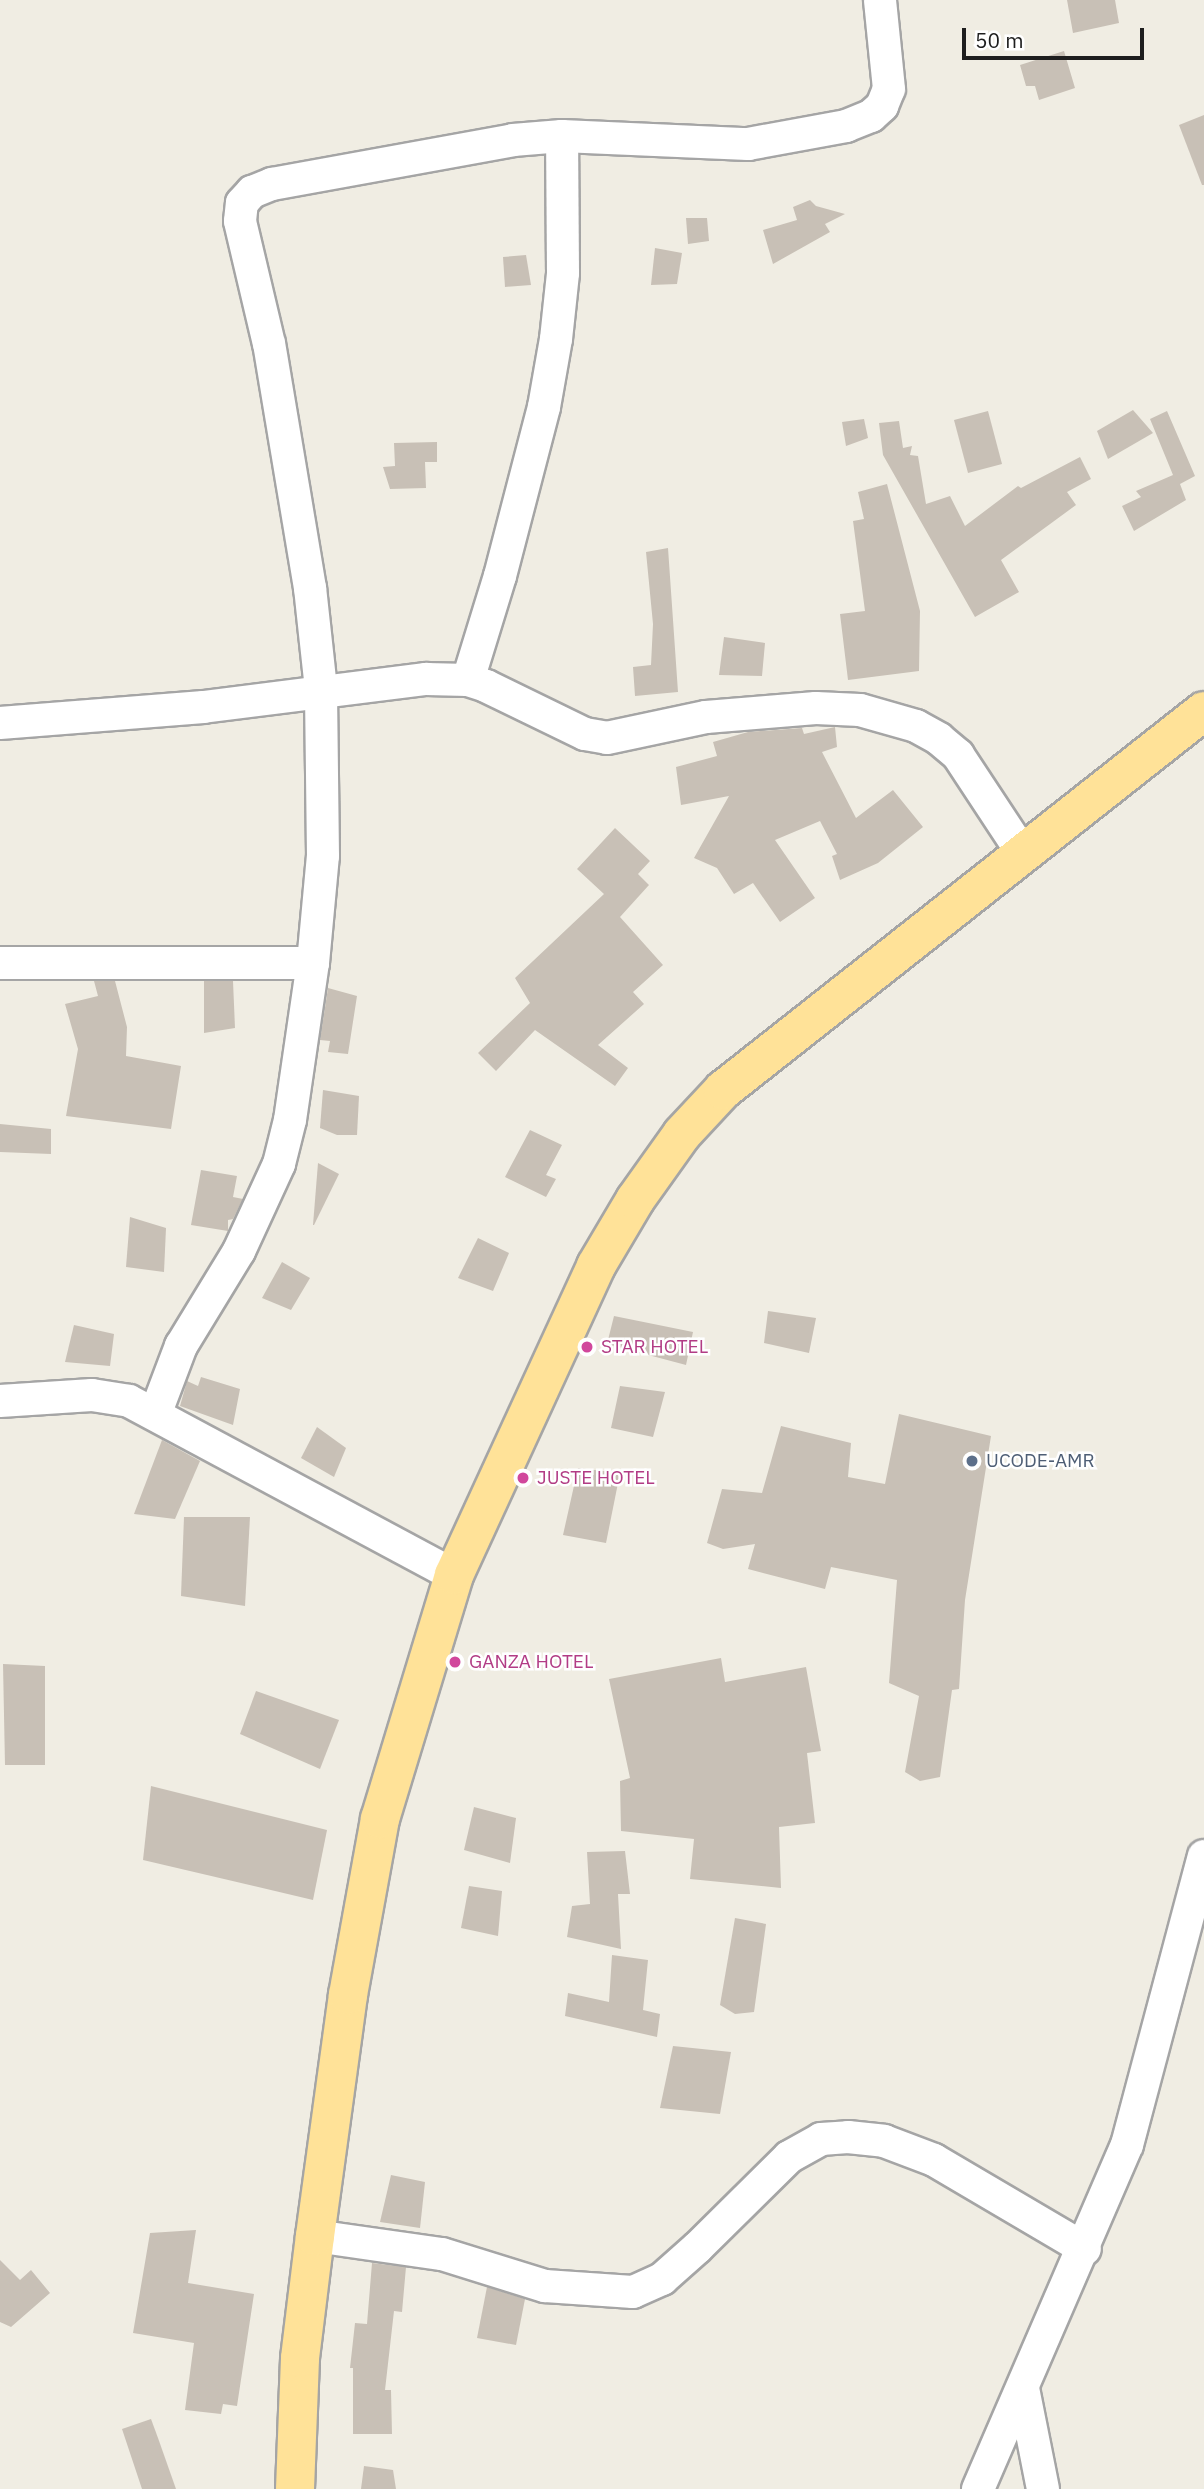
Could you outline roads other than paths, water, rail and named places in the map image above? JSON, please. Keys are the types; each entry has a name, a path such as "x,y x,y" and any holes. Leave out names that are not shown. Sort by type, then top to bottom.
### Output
{"main road":[{"path":"295,2489 300,2358 315,2236 348,1995 380,1819 454,1575 596,1266 635,1200 682,1134 723,1090 1204,711"}],"street":[{"path":"156,1412 181,1346 239,1251 279,1164 290,1120 313,963 323,856 321,689 295,480 240,221 242,203 252,191 272,184 513,140 562,136 748,144 797,138 871,116 882,106 889,89 880,0"},
{"path":"468,680 500,576 553,352 563,273 562,136"},
{"path":"0,723 202,707 321,689 468,680 585,734 607,738 706,718 816,708 860,710 916,726 958,755 1022,852"},
{"path":"0,963 313,963"},
{"path":"0,1401 92,1395 129,1401 156,1412 454,1575"},
{"path":"978,2489 1085,2249 1127,2145 1204,1856"},
{"path":"315,2236 442,2254 545,2286 633,2292 662,2279 697,2249 789,2157 821,2139 848,2137 884,2141 934,2160 1085,2249"},
{"path":"1023,2388 1043,2489"}],"place":[{"name":"STAR HOTEL","path":"587,1347"},
{"name":"UCODE-AMR","path":"972,1461"},
{"name":"JUSTE HOTEL","path":"523,1478"},
{"name":"GANZA HOTEL","path":"455,1662"}]}
